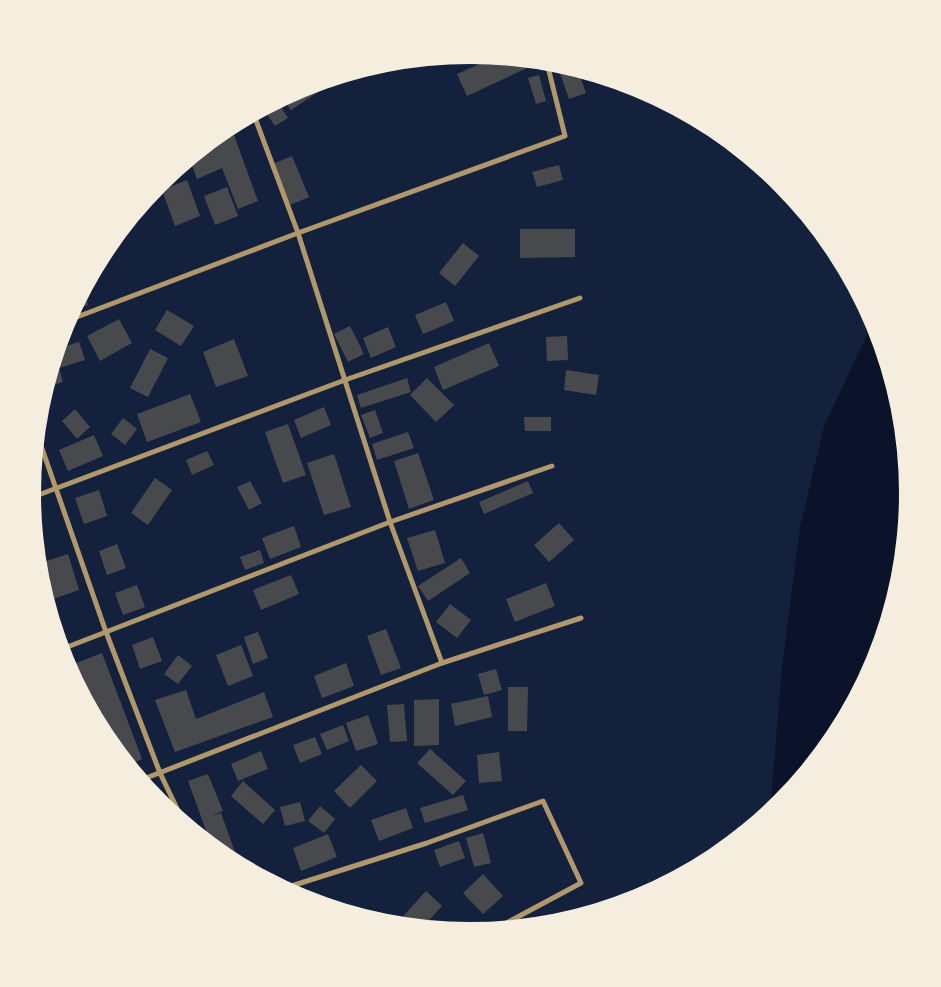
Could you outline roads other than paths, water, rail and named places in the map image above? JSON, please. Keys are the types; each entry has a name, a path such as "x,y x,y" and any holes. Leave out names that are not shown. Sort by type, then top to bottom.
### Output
{"street":[{"path":"80,316 298,233 565,136 550,71"},
{"path":"257,122 298,233 390,522 442,663"},
{"path":"41,494 345,380 580,298"},
{"path":"43,451 106,632 160,773 175,805"},
{"path":"70,646 390,522 552,466"},
{"path":"148,777 442,663 581,618"},
{"path":"295,885 427,844 543,801 580,882 510,921"}],"water":[{"path":"868,332 885,382 892,410 899,465 899,522 892,577 877,631 867,658 842,708 811,755 771,800 782,667 800,527 824,426"}]}
